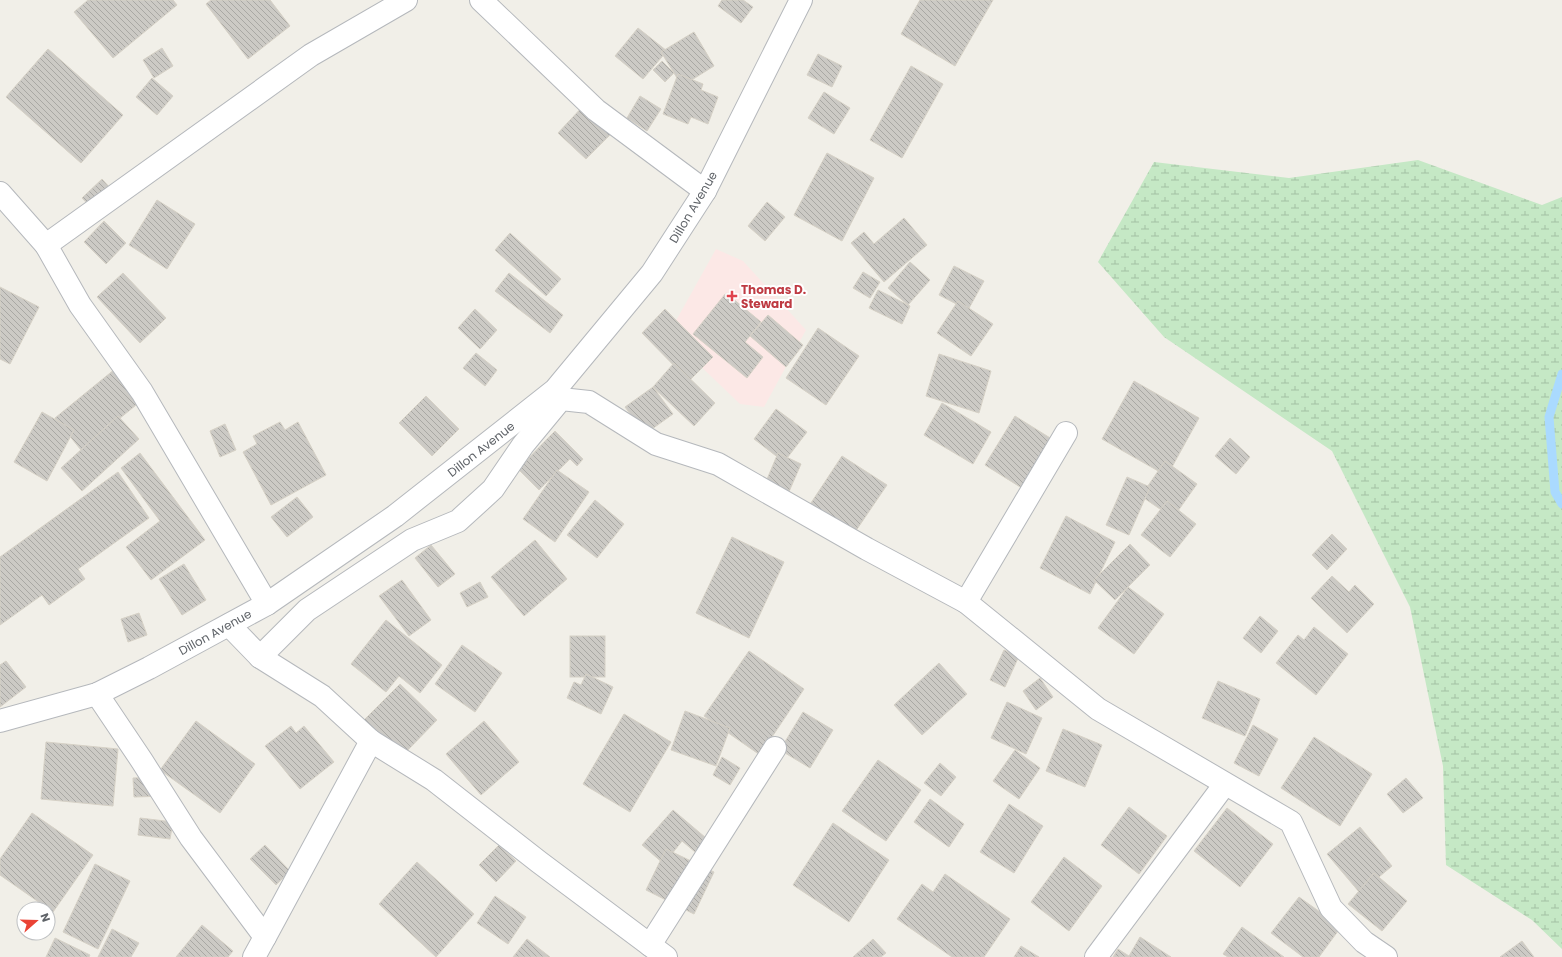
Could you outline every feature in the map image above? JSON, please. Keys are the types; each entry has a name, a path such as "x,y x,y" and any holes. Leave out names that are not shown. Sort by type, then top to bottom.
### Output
{"street":[{"path":"46,245 311,55 406,0"},
{"path":"481,0 596,110 705,191"},
{"name":"Dillon Avenue","path":"0,721 97,694 149,668 267,604 395,516 555,390 652,273 705,191 802,0"},
{"path":"0,193 46,245 80,305 142,392 267,604"},
{"path":"260,657 307,610 412,540 458,521 492,489 523,444 561,399 589,402 656,444 718,464 867,549 966,602 1098,709 1291,822 1330,908 1364,942 1386,957"},
{"path":"966,602 1066,433"},
{"path":"229,625 260,657 322,696 371,741 434,780 658,951 775,748"},
{"path":"97,694 191,838 265,937"},
{"path":"254,957 371,741"},
{"path":"1096,957 1225,784"}],"shaded area":[{"name":"Thomas D. Steward","path":"716,249 743,261 806,330 764,407 740,404 668,335"}],"green space":[{"path":"1418,160 1542,205 1562,197 1562,949 1532,920 1446,865 1443,766 1410,607 1332,451 1164,337 1098,262 1154,162 1289,178"}],"building":[{"path":"88,0 173,0 177,5 113,58 74,12"},
{"path":"211,0 270,0 290,26 248,59 206,4"},
{"path":"722,0 743,0 753,7 741,23 718,6"},
{"path":"920,0 993,0 955,66 901,34"},
{"path":"638,28 667,51 643,79 615,56"},
{"path":"694,32 714,66 682,86 661,52"},
{"path":"162,48 173,66 154,78 143,60"},
{"path":"48,49 123,115 81,163 6,97"},
{"path":"818,54 842,66 832,87 807,75"},
{"path":"662,61 674,73 665,82 653,70"},
{"path":"911,66 943,84 902,158 870,140"},
{"path":"678,74 703,84 701,90 718,97 708,124 691,117 688,124 663,114"},
{"path":"152,78 173,96 157,115 136,97"},
{"path":"824,92 850,108 834,134 808,118"},
{"path":"640,96 661,109 647,131 627,118"},
{"path":"585,104 613,132 586,159 558,133"},
{"path":"827,153 874,178 842,241 794,215"},
{"path":"102,179 121,200 101,218 82,198"},
{"path":"157,200 195,224 167,269 129,245"},
{"path":"767,202 785,217 765,241 748,226"},
{"path":"904,218 927,245 884,282 851,243 864,232 874,244"},
{"path":"104,221 126,243 106,264 84,242"},
{"path":"510,233 561,279 546,296 495,250"},
{"path":"910,262 930,280 908,305 888,288"},
{"path":"954,266 984,281 968,310 939,295"},
{"path":"863,272 880,282 870,298 853,288"},
{"path":"123,273 166,318 140,343 97,297"},
{"path":"509,273 563,315 550,333 495,291"},
{"path":"0,287 39,307 10,364 0,359"},
{"path":"878,290 910,306 902,324 869,308"},
{"name":"Thomas D. Steward","path":"726,293 761,322 745,342 763,357 747,378 693,334"},
{"path":"958,301 993,324 971,356 937,333"},
{"path":"475,309 497,330 480,349 458,328"},
{"path":"665,309 713,357 689,381 642,333"},
{"path":"768,315 803,345 786,367 750,336"},
{"path":"818,328 859,356 826,405 786,378"},
{"path":"476,353 497,370 485,386 463,368"},
{"path":"939,354 991,371 979,413 926,396"},
{"path":"674,363 715,403 694,426 653,387"},
{"path":"115,369 141,401 81,450 55,418"},
{"path":"1134,381 1199,418 1167,476 1102,439"},
{"path":"653,387 673,414 645,434 625,407"},
{"path":"426,396 459,429 432,456 399,423"},
{"path":"942,403 991,432 973,464 924,435"},
{"path":"776,409 807,432 784,462 754,439"},
{"path":"42,412 74,430 47,481 14,462"},
{"path":"118,416 139,439 82,491 61,468"},
{"path":"1015,416 1055,441 1025,490 985,465"},
{"path":"280,422 285,430 298,422 326,475 271,505 243,452 257,444 253,436"},
{"path":"225,424 236,450 220,457 210,431"},
{"path":"555,431 583,459 577,466 570,459 539,490 518,469"},
{"path":"1230,438 1250,457 1236,474 1215,456"},
{"path":"140,453 205,540 151,580 126,547 160,521 121,468"},
{"path":"778,453 801,464 788,494 765,484"},
{"path":"842,456 887,485 851,538 807,509"},
{"path":"1165,461 1197,484 1173,518 1141,496"},
{"path":"557,470 589,492 555,542 523,519"},
{"path":"118,472 149,518 78,569 85,579 49,605 42,595 0,625 0,557"},
{"path":"1127,477 1150,487 1129,535 1106,525"},
{"path":"297,497 313,517 287,537 271,517"},
{"path":"595,500 624,524 597,558 567,535"},
{"path":"1167,501 1196,524 1170,557 1141,535"},
{"path":"1066,516 1115,542 1090,594 1040,568"},
{"path":"1332,534 1347,549 1327,570 1312,555"},
{"path":"732,537 784,562 749,638 696,613"},
{"path":"535,540 567,579 524,616 491,577"},
{"path":"1130,544 1150,565 1115,600 1094,580"},
{"path":"431,545 455,574 438,587 415,558"},
{"path":"184,564 206,600 182,615 159,579"},
{"path":"1332,576 1349,592 1355,585 1374,604 1347,633 1311,598"},
{"path":"402,580 431,620 409,636 379,596"},
{"path":"480,582 488,597 467,607 460,593"},
{"path":"1128,587 1164,614 1134,654 1098,628"},
{"path":"139,613 147,635 128,642 121,619"},
{"path":"1260,616 1278,631 1261,653 1243,638"},
{"path":"386,620 442,665 420,693 399,676 386,692 351,664"},
{"path":"1314,627 1348,654 1316,695 1276,663 1298,635 1304,640"},
{"path":"570,636 605,636 605,677 570,677"},
{"path":"462,645 502,673 475,712 435,684"},
{"path":"1004,650 1019,656 1005,687 990,680"},
{"path":"749,651 804,689 760,755 704,716"},
{"path":"6,661 26,687 0,707 0,665"},
{"path":"939,663 967,694 922,735 894,705"},
{"path":"586,674 613,687 601,714 567,698 574,682 581,685"},
{"path":"1040,678 1053,697 1036,710 1023,691"},
{"path":"1218,681 1260,699 1245,736 1202,718"},
{"path":"400,684 437,720 401,757 364,720"},
{"path":"1007,702 1042,718 1026,754 991,738"},
{"path":"685,711 730,728 716,766 671,750"},
{"path":"803,712 833,730 810,768 780,750"},
{"path":"624,714 671,742 630,812 583,784"},
{"path":"196,721 255,764 220,813 160,770"},
{"path":"484,721 519,762 481,795 446,754"},
{"path":"1253,725 1278,739 1259,776 1234,763"},
{"path":"291,726 296,733 304,726 334,762 300,789 265,746"},
{"path":"1063,729 1102,745 1085,787 1046,771"},
{"path":"1314,737 1372,774 1340,826 1281,788"},
{"path":"46,742 118,749 113,806 41,799"},
{"path":"1015,750 1040,768 1019,799 993,781"},
{"path":"722,757 740,768 730,785 713,775"},
{"path":"878,760 921,790 886,841 842,811"},
{"path":"940,763 956,777 941,796 924,783"},
{"path":"165,777 166,796 134,797 133,778"},
{"path":"1406,778 1423,798 1403,813 1387,794"},
{"path":"930,799 964,824 949,847 914,822"},
{"path":"1009,804 1043,826 1014,873 980,852"},
{"path":"1129,807 1167,836 1139,874 1101,845"},
{"path":"1227,808 1273,844 1240,887 1194,851"},
{"path":"673,810 706,838 695,852 682,841 664,864 642,845"},
{"path":"32,813 93,855 56,908 56,901 37,901 0,875 0,859"},
{"path":"140,818 173,822 170,839 138,835"},
{"path":"833,823 889,860 849,922 793,885"},
{"path":"1360,827 1392,866 1360,893 1327,854"},
{"path":"265,845 290,871 276,885 250,859"},
{"path":"499,845 516,861 496,882 479,865"},
{"path":"666,849 714,872 694,914 646,890"},
{"path":"1064,857 1102,886 1069,931 1031,902"},
{"path":"417,862 474,914 436,957 379,904"},
{"path":"95,864 130,881 98,949 63,932"},
{"path":"1374,873 1407,901 1382,931 1348,904"},
{"path":"945,874 1010,919 984,957 952,957 897,919 922,884 933,892"},
{"path":"495,896 526,917 508,944 477,923"},
{"path":"1299,897 1341,927 1319,957 1303,957 1271,933"},
{"path":"202,925 233,951 228,957 176,957"},
{"path":"1242,927 1284,957 1228,957 1223,954"},
{"path":"112,929 139,943 131,957 98,957"},
{"path":"1140,937 1171,957 1113,957 1118,949 1129,956"},
{"path":"56,938 90,955 89,957 46,957"},
{"path":"527,939 550,957 513,957"},
{"path":"873,939 886,953 881,957 853,957"},
{"path":"1522,941 1534,957 1500,957"},
{"path":"1021,946 1039,957 1014,957"}],"waterway":[{"path":"1562,374 1549,417 1555,492 1562,504"}],"place":[{"name":"Thomas D. Steward","path":"732,296"}]}
